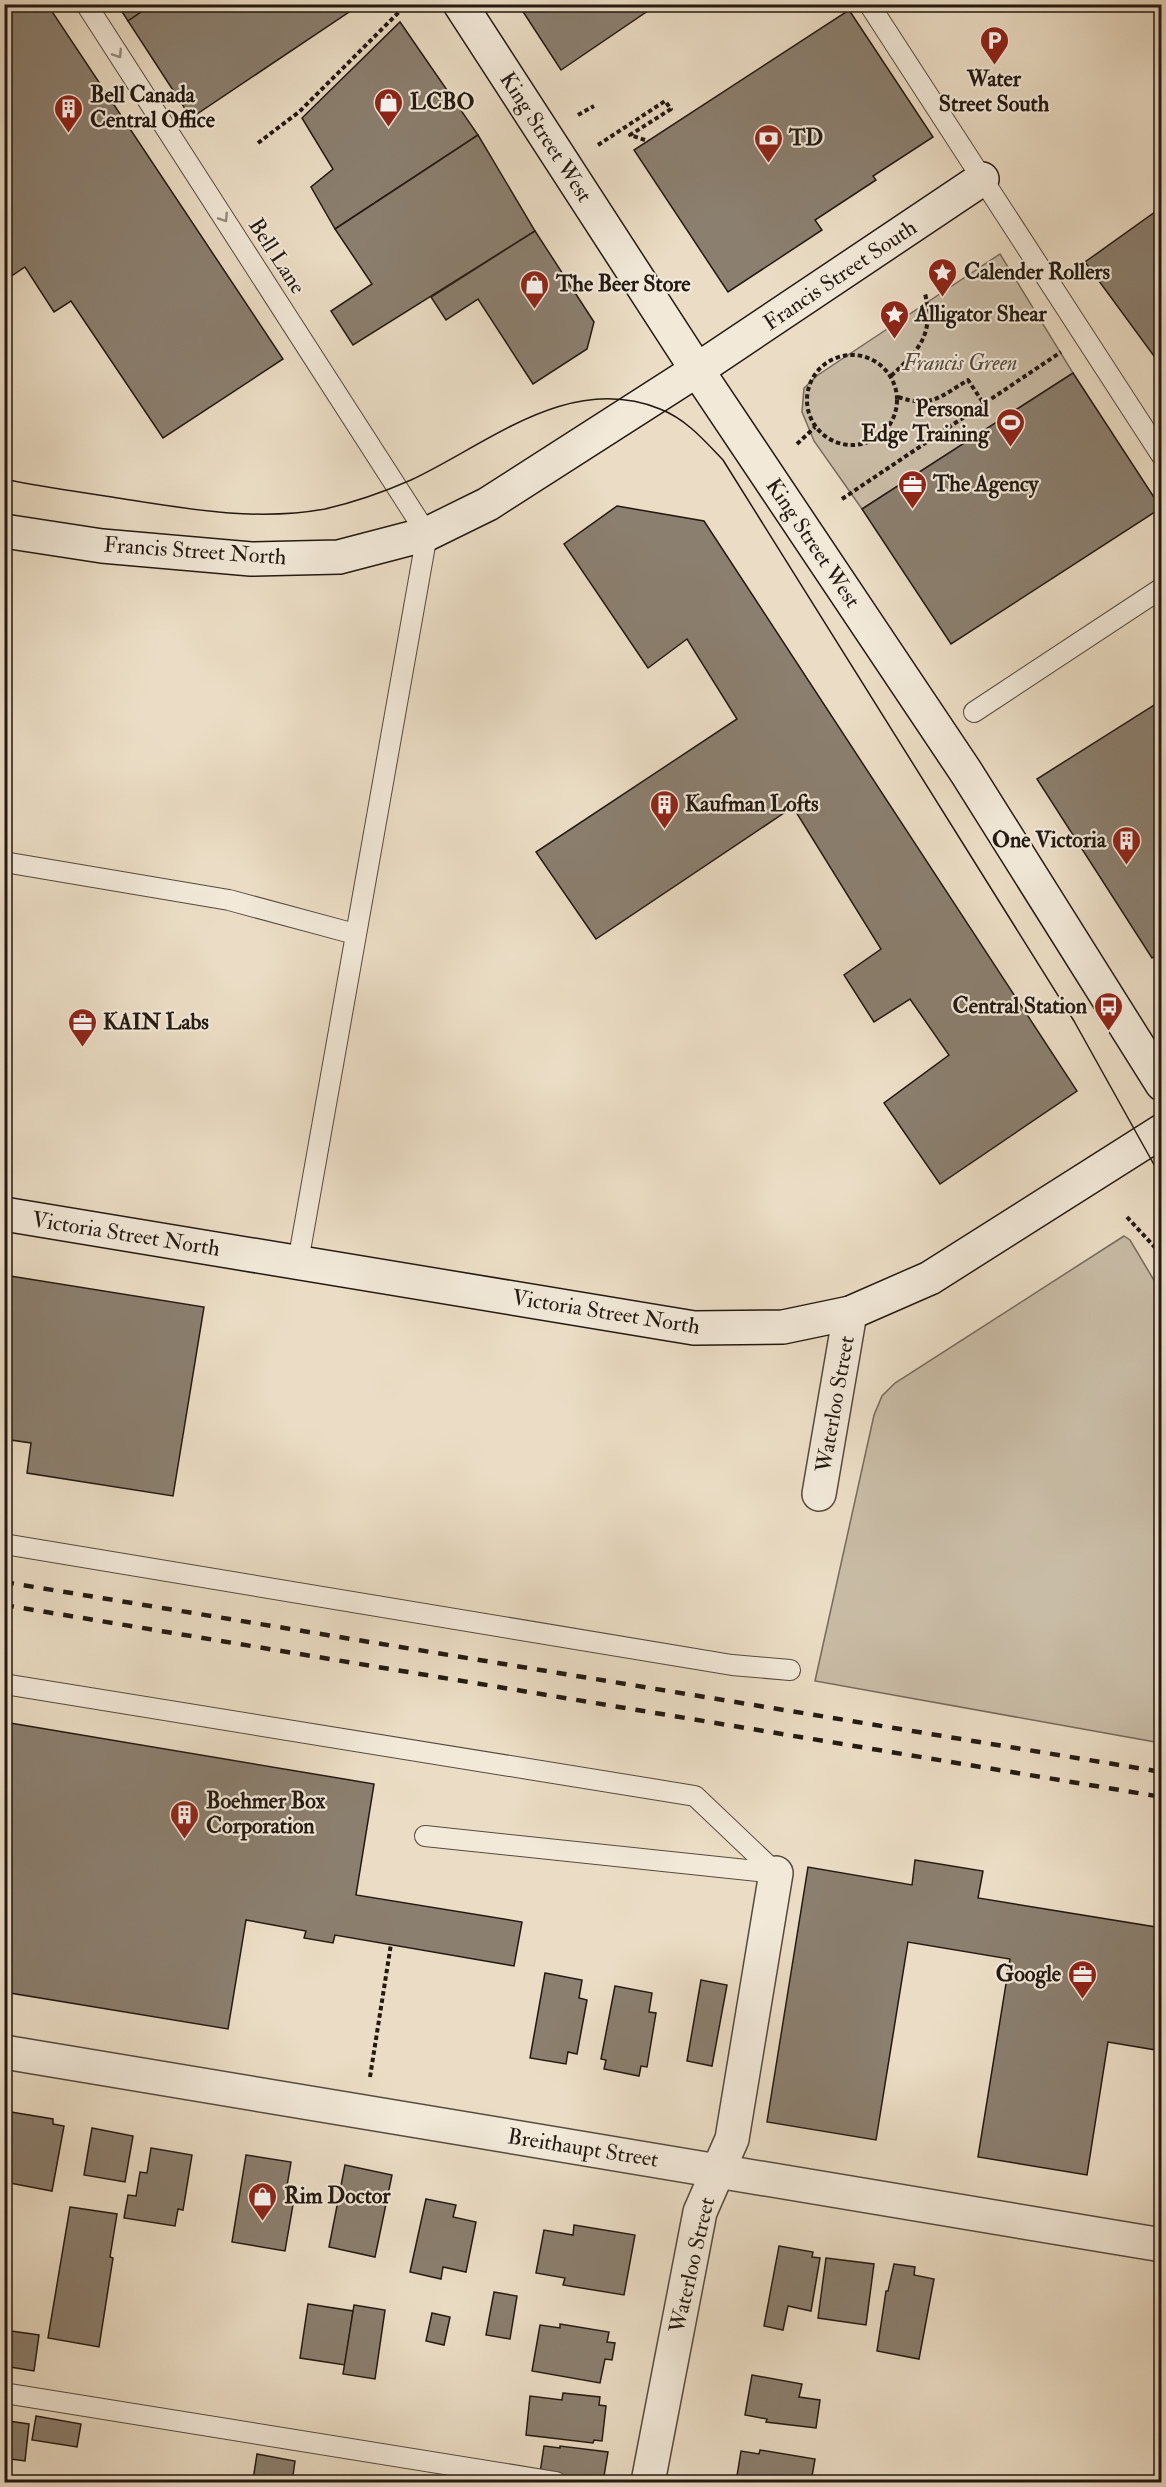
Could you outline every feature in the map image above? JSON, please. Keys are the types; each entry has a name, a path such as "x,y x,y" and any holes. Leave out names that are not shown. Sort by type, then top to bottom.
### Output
{"street":[{"name":"King Street West","path":"460,4 698,370 966,772 1161,1084"},
{"name":"Francis Street South","path":"698,370 982,179"},
{"name":"Francis Street North","path":"4,531 102,546 251,559 339,557 427,534 488,504 698,370"},
{"name":"Victoria Street North","path":"4,1214 694,1328 783,1327 850,1313 930,1278 1161,1131"},
{"name":"Waterloo Street","path":"819,1494 850,1313"},
{"name":"Waterloo Street","path":"648,2482 700,2212 716,2171 732,2139 776,1873"},
{"name":"Breithaupt Street","path":"4,2052 1161,2245"}],"lane":[{"name":"Bell Lane","path":"86,4 427,534"},
{"path":"869,4 1161,456"},
{"path":"298,1262 427,534"},
{"path":"974,712 1161,588"},
{"path":"4,862 229,900 355,934"},
{"path":"4,1544 732,1665 790,1670"},
{"path":"4,1684 695,1796 776,1873"},
{"path":"425,1836 776,1873"},
{"path":"4,2393 556,2482"}],"path":[{"path":"258,143 299,112 406,4"},
{"path":"598,145 664,101 671,109 630,135 648,141"},
{"path":"578,115 594,106"},
{"path":"891,376 917,351 926,331 929,312 926,292"},
{"path":"842,499 1084,336"},
{"path":"854,355 868,358 881,365 891,376 898,397 897,411 891,425 881,436 868,443 854,446 839,444 826,437 815,427 809,414 807,400 809,385 826,363 839,357 854,355"},
{"path":"898,397 915,403 934,401 968,380 984,404"},
{"path":"797,444 815,427"},
{"path":"1127,1217 1161,1255"},
{"path":"369,2084 391,1944"}],"green space":[{"name":"Francis Green","path":"1000,254 1073,373 862,509 814,441 802,412 804,388 818,375"},
{"path":"1124,1236 1130,1240 1161,1292 1161,1743 815,1681 874,1415 882,1396 895,1383"}],"building":[{"name":"Bell Canada Central Office","path":"4,4 47,4 283,359 163,438 71,301 54,312 25,267 13,275 4,262"},
{"path":"117,4 153,4 128,21"},
{"path":"153,4 361,4 191,118 128,21"},
{"path":"518,4 658,4 561,70"},
{"name":"TD","path":"849,10 933,137 873,176 876,180 815,220 822,230 728,292 634,150"},
{"name":"LCBO","path":"400,22 478,135 335,229 311,187 333,169 302,118"},
{"path":"478,135 535,231 353,345 331,311 372,284 335,229"},
{"path":"1162,207 1162,367 1085,262"},
{"name":"The Beer Store","path":"535,231 594,322 587,349 533,384 478,299 446,320 431,297"},
{"path":"1073,373 1161,508 951,644 862,509"},
{"name":"Kaufman Lofts","path":"617,506 704,521 1077,1091 940,1184 884,1103 949,1055 910,999 874,1022 844,975 881,949 793,807 596,939 536,852 737,719 687,639 648,668 564,544"},
{"name":"One Victoria","path":"1162,700 1162,952 1152,958 1037,779"},
{"path":"4,1275 204,1307 173,1496 27,1473 31,1443 4,1439"},
{"name":"Boehmer Box Corporation","path":"4,1722 374,1784 356,1895 522,1922 514,1966 335,1935 333,1943 304,1938 306,1931 246,1920 228,2029 4,1992"},
{"name":"Google","path":"915,1860 983,1871 978,1898 1162,1928 1162,2051 1108,2042 1087,2175 978,2157 1010,1959 908,1942 876,2140 767,2122 808,1867 912,1885"},
{"path":"545,1973 582,1980 579,1998 587,2000 577,2054 568,2052 566,2064 530,2058"},
{"path":"701,1980 727,1985 712,2066 687,2061"},
{"path":"615,1986 652,1993 649,2012 656,2013 647,2067 641,2066 639,2076 604,2069 606,2060 601,2059"},
{"path":"11,2112 53,2119 53,2124 64,2126 52,2191 4,2182 4,2146"},
{"path":"92,2128 133,2136 125,2182 84,2175"},
{"path":"151,2148 192,2155 183,2210 178,2209 175,2226 124,2218 128,2195 136,2196 140,2172 147,2173"},
{"name":"Rim Doctor","path":"246,2155 291,2162 285,2198 294,2199 285,2251 232,2242"},
{"path":"345,2165 392,2175 375,2257 329,2247"},
{"path":"426,2199 456,2205 453,2217 476,2222 466,2272 443,2267 441,2279 410,2272"},
{"path":"70,2207 117,2214 110,2257 113,2258 99,2347 48,2338"},
{"path":"574,2225 635,2235 624,2295 563,2285 565,2278 536,2273 544,2230 573,2235"},
{"path":"779,2246 813,2252 812,2257 820,2258 811,2311 788,2306 783,2330 764,2326"},
{"path":"826,2258 874,2264 866,2325 818,2318"},
{"path":"894,2264 915,2267 914,2275 934,2279 919,2359 877,2351 886,2291 888,2291"},
{"path":"494,2292 517,2296 510,2339 486,2335"},
{"path":"308,2304 353,2311 345,2365 300,2358"},
{"path":"354,2305 385,2310 375,2379 343,2374"},
{"path":"432,2313 450,2317 444,2345 426,2341"},
{"path":"560,2324 609,2332 607,2342 615,2343 612,2360 605,2359 600,2383 532,2371 540,2325 560,2328"},
{"path":"4,2330 39,2335 34,2371 4,2366"},
{"path":"752,2375 802,2384 799,2397 820,2400 816,2428 766,2422 767,2419 745,2415"},
{"path":"563,2393 600,2397 599,2405 606,2406 602,2441 594,2440 593,2443 526,2435 530,2396 562,2400"},
{"path":"36,2416 81,2424 77,2447 32,2440"},
{"path":"8,2421 29,2424 25,2461 4,2458"},
{"path":"544,2446 608,2452 603,2482 557,2478 540,2473"},
{"path":"760,2450 815,2459 811,2482 736,2482 741,2451 759,2454"},
{"path":"257,2454 295,2461 292,2482 253,2480"}],"tram line":[{"path":"4,479 192,509 245,514 298,513 325,509 411,480 530,417 562,406 594,399 626,400 660,409 678,418 723,460 1074,1021 1162,1179"}],"railway":[{"path":"4,1582 1162,1772"},
{"path":"4,1605 1162,1797"}],"place":[{"name":"Water Street South","path":"994,66"},
{"name":"LCBO","path":"389,128"},
{"name":"Bell Canada Central Office","path":"69,134"},
{"name":"TD","path":"768,164"},
{"name":"Calender Rollers","path":"943,298"},
{"name":"The Beer Store","path":"535,310"},
{"name":"Alligator Shear","path":"894,340"},
{"name":"Personal Edge Training","path":"1010,448"},
{"name":"The Agency","path":"912,510"},
{"name":"Kaufman Lofts","path":"664,830"},
{"name":"One Victoria","path":"1127,866"},
{"name":"Central Station","path":"1108,1032"},
{"name":"KAIN Labs","path":"82,1048"},
{"name":"Boehmer Box Corporation","path":"185,1840"},
{"name":"Google","path":"1082,2000"},
{"name":"Rim Doctor","path":"263,2222"}]}
